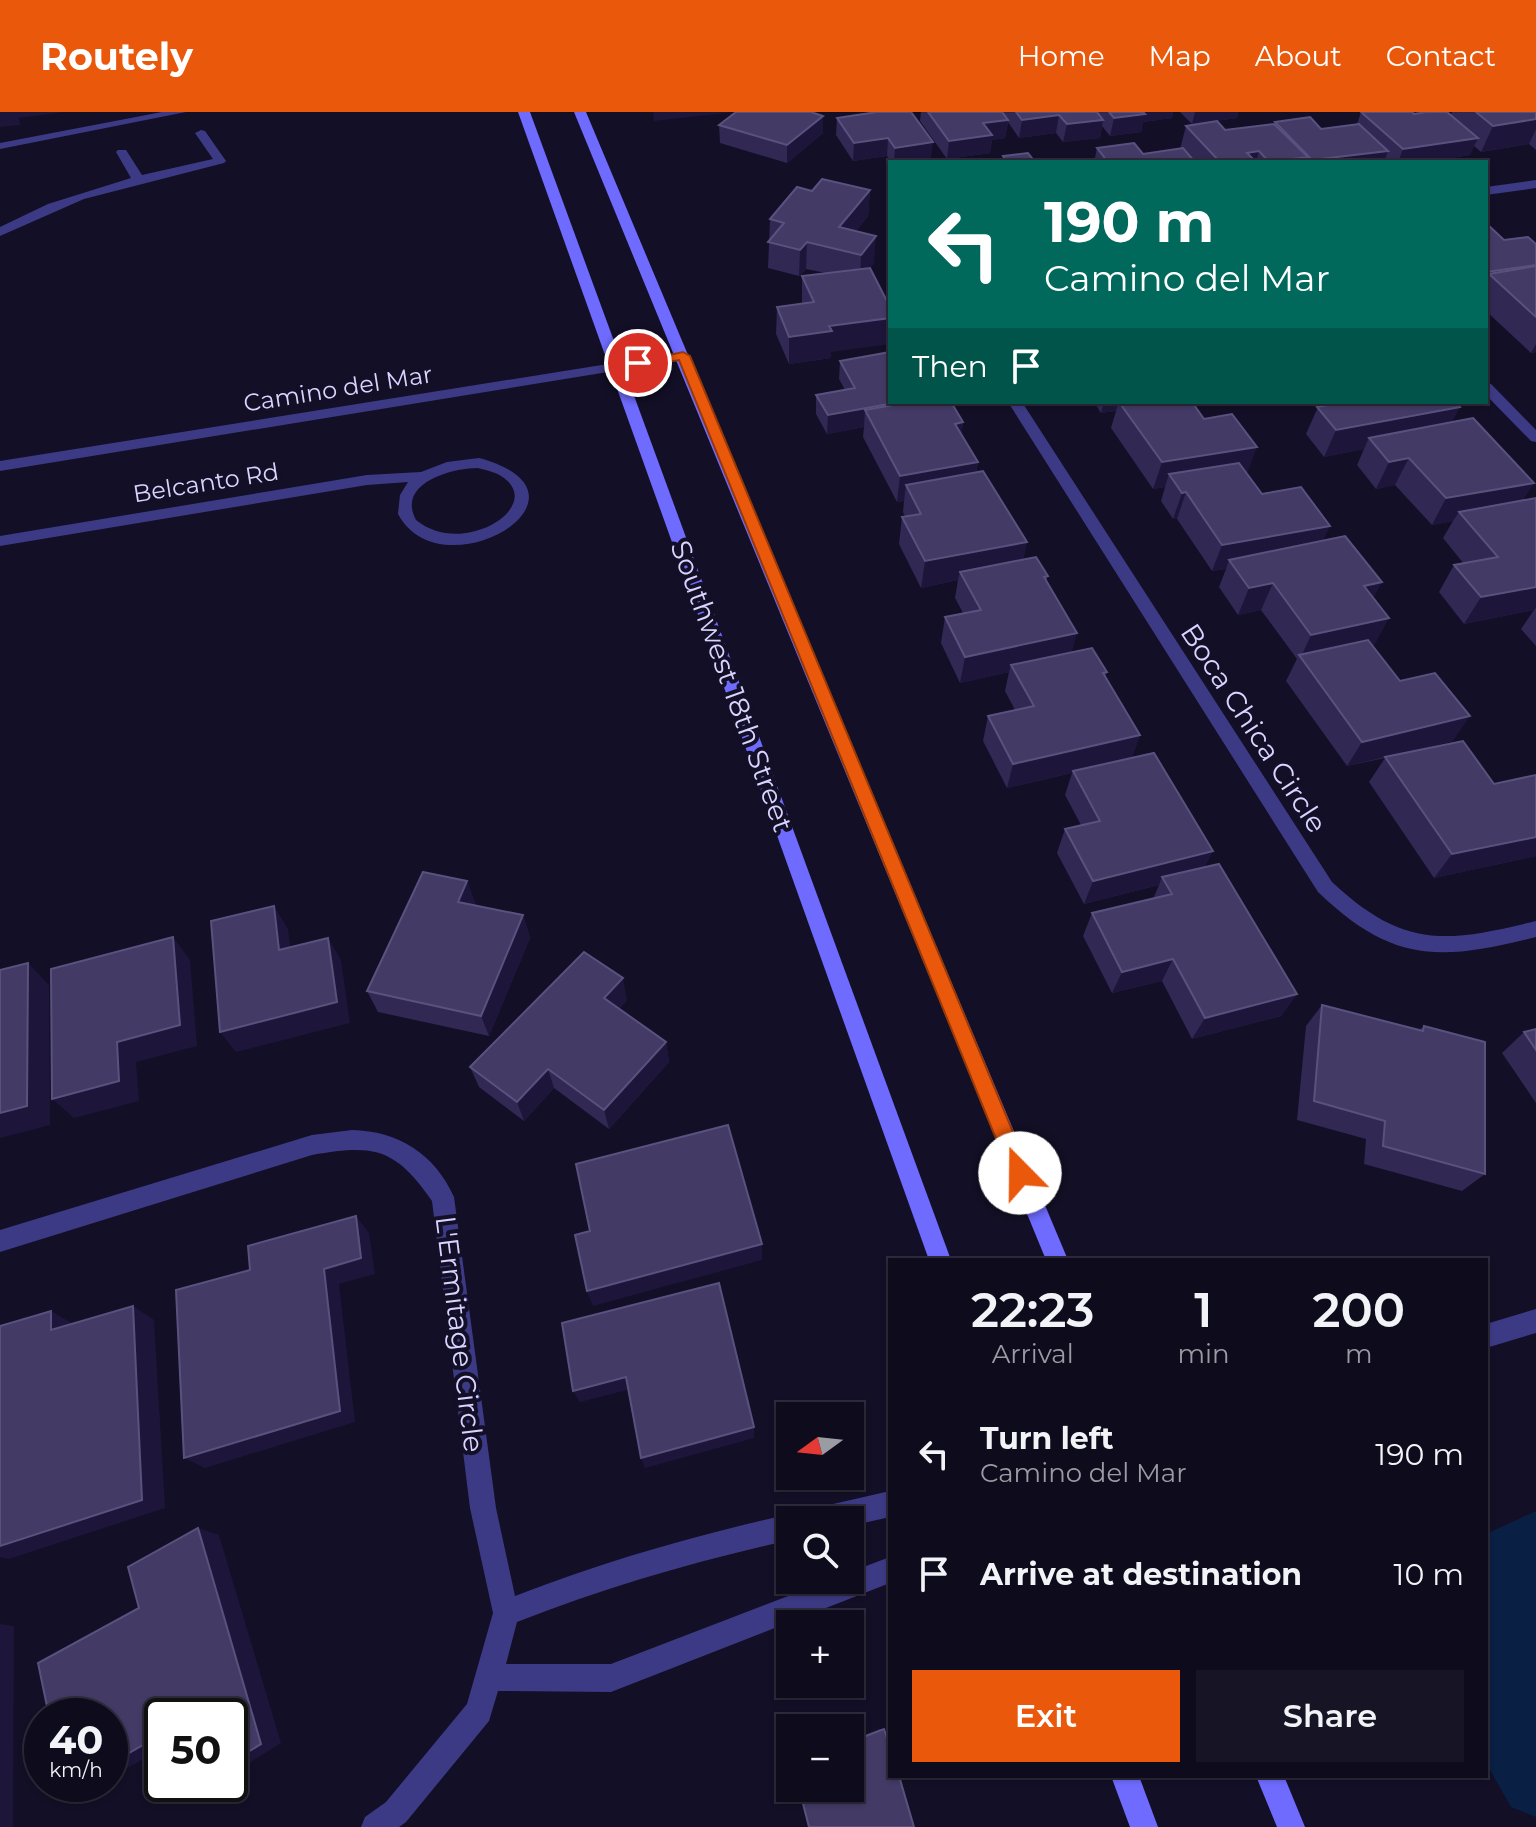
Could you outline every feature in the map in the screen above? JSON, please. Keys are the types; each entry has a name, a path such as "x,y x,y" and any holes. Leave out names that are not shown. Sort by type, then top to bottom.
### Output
{"main road":[{"name":"Southwest 18th Street","path":"524,112 939,1258"},
{"path":"580,112 1056,1258"},
{"path":"1126,1778 1144,1827"},
{"path":"1271,1778 1291,1827"}],"street":[{"path":"0,146 180,112"},
{"path":"0,232 34,211 80,195 220,161 201,133"},
{"path":"122,152 139,181"},
{"path":"1488,191 1536,184"},
{"name":"Camino del Mar","path":"0,466 683,356"},
{"path":"1488,389 1536,438"},
{"name":"Boca Chica Circle","path":"1016,404 1325,887 1347,911 1389,935 1413,943 1448,948 1536,929"},
{"name":"Belcanto Rd","path":"0,541 367,480 421,477 459,464 488,465 512,475 522,486 524,497 521,510 497,531 469,539 440,539 423,534 411,525 404,514 404,502 421,477"},
{"name":"L'Ermitage Circle","path":"0,1241 312,1145 350,1139 384,1143 414,1159 443,1197 483,1508 506,1613 479,1711 396,1812 375,1827"},
{"path":"1488,1335 1536,1321"},
{"path":"864,1510 888,1504"},
{"path":"506,1613 595,1578 714,1544 776,1530"},
{"path":"489,1677 611,1678 888,1571"}],"water":[{"path":"1536,1511 1536,1817 1511,1807 1488,1767 1488,1533"}],"building":[{"path":"736,112 811,112 823,116 787,145 719,125"},
{"path":"877,112 911,112 933,142 895,148 888,138 854,143 837,118"},
{"path":"928,112 1002,112 1008,120 983,123 992,135 949,141"},
{"path":"1016,112 1097,112 1103,120 1067,124 1059,115 1022,120"},
{"path":"1109,112 1143,112 1145,114 1114,118"},
{"path":"1361,112 1447,112 1478,138 1403,149"},
{"path":"1476,112 1536,112 1536,119 1493,126"},
{"path":"1310,117 1321,129 1359,124 1388,151 1312,160 1275,122"},
{"path":"1217,121 1225,130 1274,124 1308,157 1267,160 1259,151 1247,153 1254,160 1218,160 1186,126"},
{"path":"1134,143 1143,154 1183,148 1193,160 1106,160 1097,148"},
{"path":"1028,153 1033,160 1006,160 1003,156"},
{"path":"822,179 870,190 839,227 876,236 861,255 807,242 800,250 768,242 784,223 770,219 797,187 812,191"},
{"path":"1488,225 1504,240 1528,237 1536,244 1536,265 1488,272"},
{"path":"1536,266 1536,317 1489,274"},
{"path":"870,268 888,303 888,318 829,326 832,331 789,337 777,307 814,302 802,276"},
{"path":"888,352 889,404 828,415 816,395 855,388 840,361"},
{"path":"899,404 952,404 963,422 955,424 978,462 900,476 865,410"},
{"path":"1120,404 1193,404 1204,419 1232,414 1257,447 1162,462"},
{"path":"1334,404 1458,404 1460,407 1336,430 1317,407"},
{"path":"1473,418 1534,483 1446,498 1409,458 1389,462 1369,438"},
{"path":"1239,463 1262,494 1301,487 1330,526 1222,545 1186,492 1182,493 1169,474"},
{"path":"983,471 1027,542 925,561 902,517 921,514 906,485"},
{"path":"1536,498 1536,587 1481,597 1454,565 1498,557 1459,512"},
{"path":"1345,536 1382,582 1364,586 1389,618 1311,635 1273,583 1249,588 1229,560"},
{"path":"1036,557 1048,576 1044,577 1077,633 965,657 945,617 981,610 960,572"},
{"path":"1368,640 1400,681 1435,673 1470,716 1362,742 1299,655"},
{"path":"1092,648 1107,672 1103,673 1140,735 1013,764 988,716 1034,706 1011,665"},
{"path":"1463,741 1494,784 1536,775 1536,837 1452,854 1385,757"},
{"path":"1154,753 1213,851 1093,881 1065,829 1100,821 1073,771"},
{"path":"1219,864 1297,994 1205,1018 1173,959 1122,972 1092,913 1172,894 1162,877"},
{"path":"423,872 467,881 458,902 523,915 481,1016 367,991"},
{"path":"274,906 279,950 328,938 337,1002 220,1032 211,921"},
{"path":"173,937 180,1025 117,1042 119,1081 52,1099 51,969"},
{"path":"584,952 623,978 604,998 666,1042 604,1110 548,1069 517,1102 470,1067"},
{"path":"28,963 27,1106 0,1113 0,970"},
{"path":"1322,1005 1423,1031 1424,1026 1485,1042 1485,1174 1383,1146 1385,1121 1314,1101"},
{"path":"1536,1029 1536,1050 1524,1032"},
{"path":"728,1125 762,1244 587,1291 575,1235 590,1231 576,1164"},
{"path":"356,1216 361,1258 324,1269 340,1411 184,1458 176,1290 250,1270 248,1246"},
{"path":"719,1283 754,1427 641,1458 626,1377 573,1391 562,1323"},
{"path":"133,1306 142,1500 0,1546 0,1326 51,1311 51,1330"},
{"path":"198,1528 248,1698 144,1698 144,1744 128,1754 128,1698 45,1698 38,1663 139,1608 128,1567"},
{"path":"248,1699 261,1744 248,1752"},
{"path":"884,1729 888,1742 888,1778 900,1778 914,1827 809,1827 803,1802 864,1802 864,1737"}],"route":[{"path":"638,363 683,356 1020,1173"}]}
